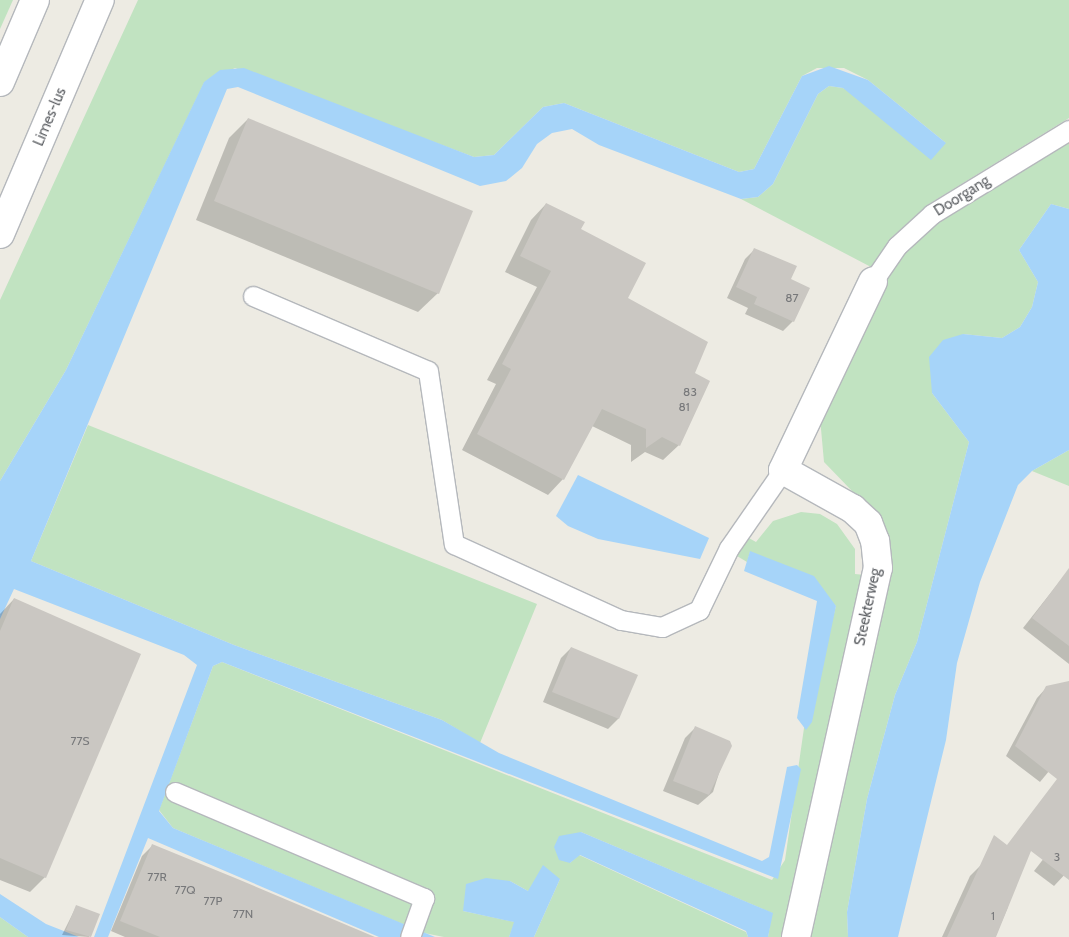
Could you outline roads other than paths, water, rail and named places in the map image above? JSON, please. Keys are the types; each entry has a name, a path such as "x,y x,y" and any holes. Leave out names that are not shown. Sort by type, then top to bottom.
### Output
{"street":[{"path":"0,82 34,0"},
{"name":"Limes-lus","path":"0,234 100,0"},
{"path":"783,470 873,281"},
{"name":"Steekterweg","path":"783,470 853,509 868,523 876,541 878,568 796,937"}],"lane":[{"name":"Doorgang","path":"873,281 897,246 932,214 1069,130"},
{"path":"254,296 428,371 454,544 621,620 662,627 699,610 729,548 783,470"},
{"path":"175,792 424,898 410,937"}],"water":[{"path":"829,66 868,80 946,143 931,160 843,88 829,86 818,94 773,184 758,197 741,199 599,145 572,129 552,133 537,144 522,168 506,181 480,186 238,87 227,89 31,561 234,645 442,720 499,753 762,861 769,857 787,767 797,765 801,769 778,879 222,662 213,666 159,811 173,828 435,937 379,937 148,838 108,937 94,937 197,665 184,655 14,589 0,619 0,481 66,370 204,82 220,70 244,68 474,157 494,155 543,107 564,103 739,172 754,169 802,76"},
{"path":"1051,204 1069,209 1069,450 1032,471 1018,485 980,582 957,663 946,740 898,937 848,937 847,912 867,799 895,695 917,642 969,442 932,393 929,357 943,340 963,334 1002,338 1020,327 1032,307 1038,282 1019,250"},
{"path":"578,475 709,538 700,559 598,539 568,526 556,516"},
{"path":"750,551 814,576 836,606 812,722 806,730 797,718 817,601 744,571"},
{"path":"581,832 773,913 768,937 748,937 746,931 580,855 570,863 559,860 554,847 559,836"},
{"path":"543,865 560,879 534,937 509,937 514,922 463,911 466,884 486,878 510,881 528,891"},
{"path":"0,894 46,924 79,937 28,937 0,917"}]}
